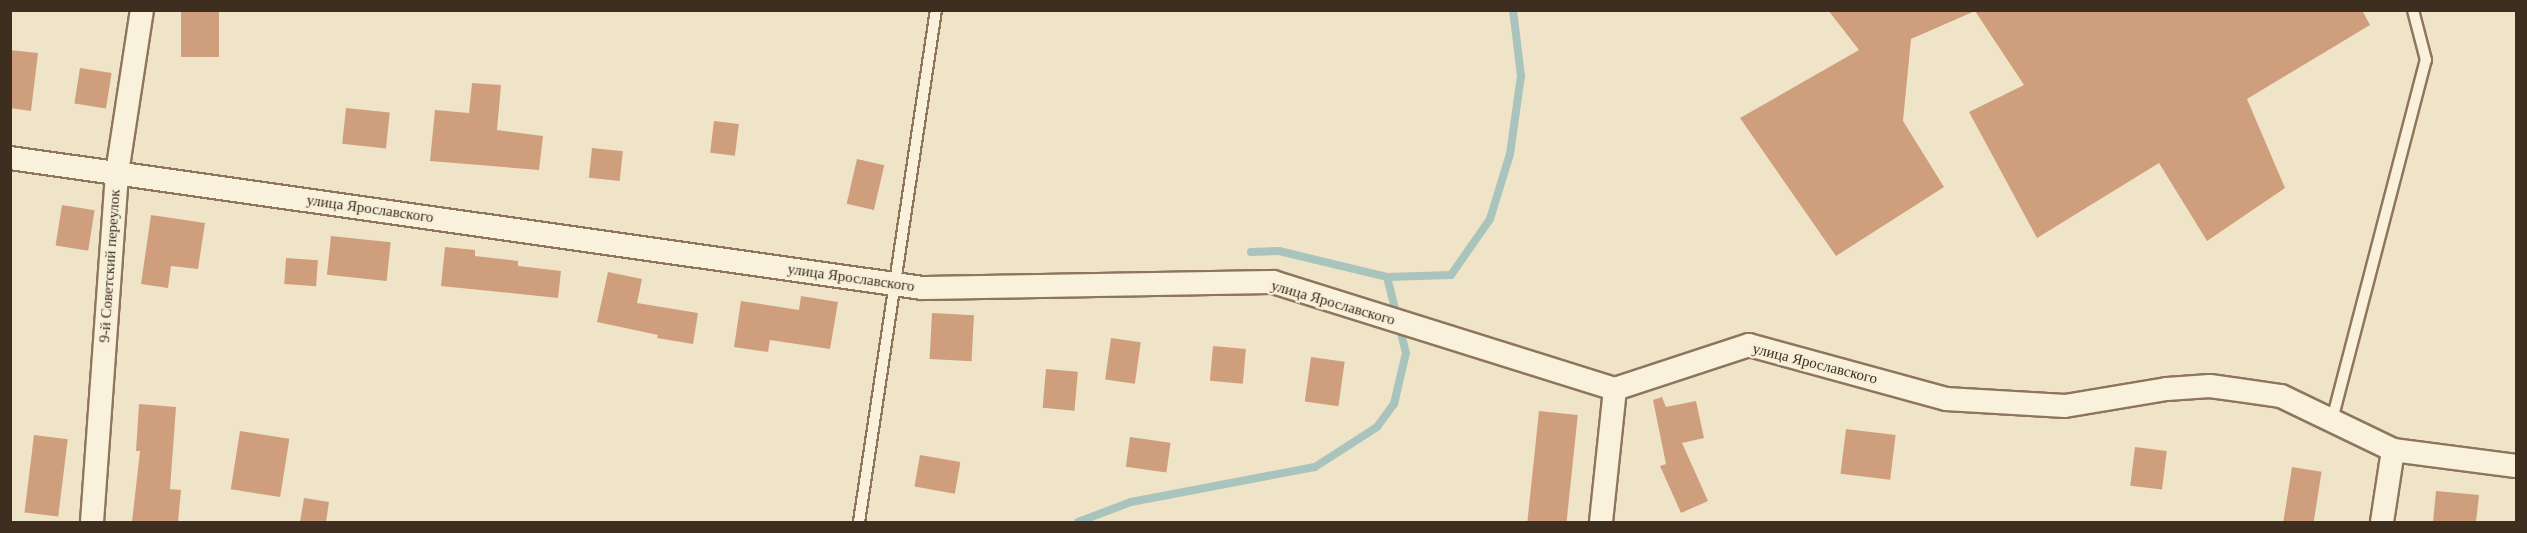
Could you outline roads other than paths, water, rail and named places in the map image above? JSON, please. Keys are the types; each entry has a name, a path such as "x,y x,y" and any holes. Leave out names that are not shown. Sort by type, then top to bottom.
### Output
{"street":[{"name":"9-й Советский переулок","path":"92,522 117,173 142,10"},
{"name":"улица Ярославского","path":"10,158 922,288 1273,282 1615,389 1749,345 1946,399 2065,406 2167,389 2210,386 2281,396 2393,450 2517,466"},
{"path":"1601,522 1615,389"},
{"path":"2382,522 2393,450"}],"lane":[{"path":"859,522 936,10"},
{"path":"2332,420 2426,60 2413,10"}],"waterway":[{"path":"1251,252 1279,251 1387,277 1451,275 1490,219 1510,154 1521,76 1513,10"},
{"path":"1078,522 1131,502 1315,467 1377,427 1394,404 1406,353 1387,277"}]}
